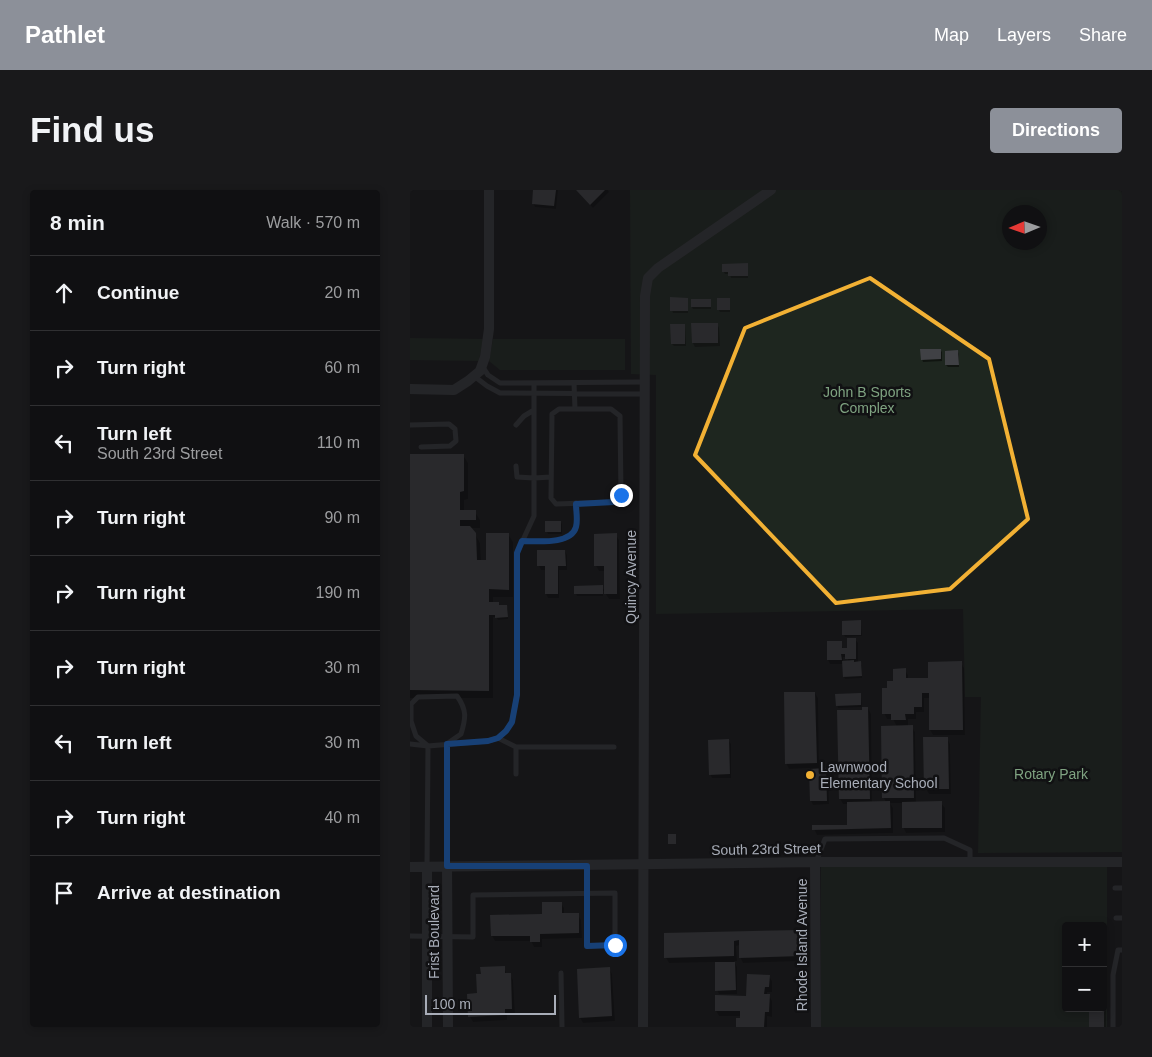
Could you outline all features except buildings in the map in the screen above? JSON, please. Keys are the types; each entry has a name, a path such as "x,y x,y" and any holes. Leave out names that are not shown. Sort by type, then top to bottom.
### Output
{"street":[{"path":"410,389 454,390 480,371 482,366 489,329 489,190"},
{"name":"Quincy Avenue","path":"643,1027 645,296 648,278 658,268 772,190"},
{"name":"South 23rd Street","path":"410,867 815,862 1122,862"},
{"name":"Rhode Island Avenue","path":"815,862 816,1027"},
{"name":"Frist Boulevard","path":"447,866 448,1027"},
{"name":"Frist Boulevard","path":"427,867 427,1027"}],"lane":[{"path":"482,366 488,375 500,383 645,382"},
{"path":"474,376 500,393 645,394"},
{"path":"410,744 428,746 488,741 498,738 512,722 517,695 517,553 534,516 534,383"},
{"path":"574,383 574,409"},
{"path":"559,409 574,409 611,409 620,416 621,495 614,502 556,504 551,498 552,414 559,409"},
{"path":"516,425 524,416 534,410"},
{"path":"410,425 449,424 455,429 456,441 450,446 421,447"},
{"path":"516,466 517,477 551,477"},
{"path":"522,541 563,540 573,533 577,526 576,504"},
{"path":"428,746 416,736 411,721 411,704 418,698 457,696 466,713 461,734 447,744"},
{"path":"498,738 516,747 614,747"},
{"path":"447,744 447,866"},
{"path":"427,867 428,746"},
{"path":"516,747 516,774"},
{"path":"815,862 825,839 944,838 970,850 970,862"},
{"path":"410,936 473,937 473,895 588,894 615,893 615,945 587,946 588,894 587,866"},
{"path":"1115,888 1122,888"},
{"path":"1113,1027 1113,975 1118,950 1122,950"},
{"path":"561,973 562,1027"}],"highlighted area":[{"path":"870,278 989,359 1028,519 950,589 836,603 695,455 745,328"}],"green space":[{"name":"John B Sports Complex","path":"630,190 1122,190 1122,852 978,853 981,697 965,697 963,609 656,614 656,375 631,374"},
{"path":"410,338 483,339 479,361 410,360"},
{"path":"493,339 625,339 625,370 500,370 489,361"},
{"path":"1107,866 1107,922 1062,922 1062,1012 1107,1012 1107,1027 821,1027 821,867"}],"place":[{"name":"Lawnwood Elementary School","path":"810,775"}],"route":[{"path":"615,945 587,946 587,866 447,866 447,744 488,741 498,738 512,722 517,695 517,553 522,541 563,540 573,533 577,526 576,504 614,502 621,495"}],"park label":[{"name":"Rotary Park","path":"1051,774"}]}
